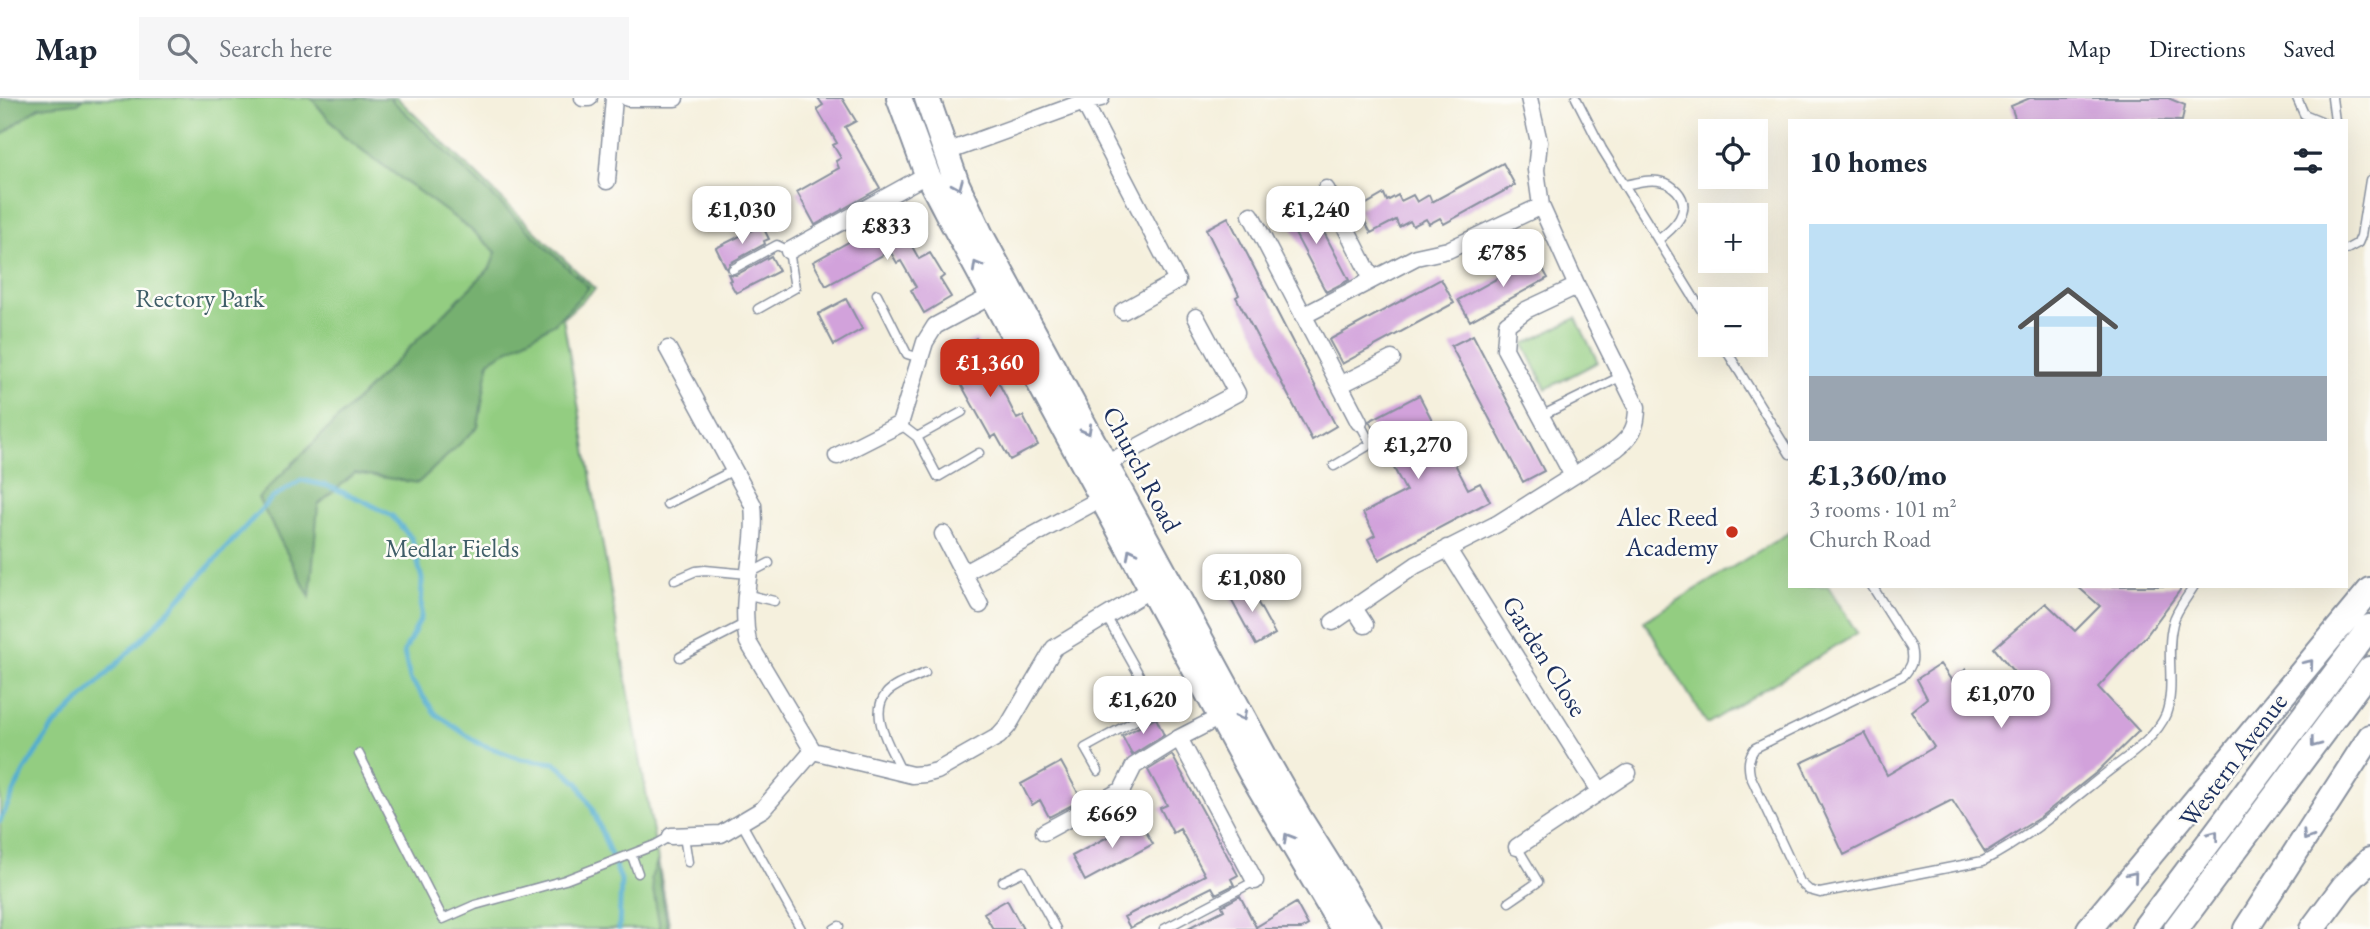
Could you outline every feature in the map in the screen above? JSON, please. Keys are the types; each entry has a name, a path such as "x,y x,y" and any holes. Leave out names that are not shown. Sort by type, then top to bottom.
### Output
{"highway":[{"name":"Church Road","path":"899,98 922,177 993,295 1220,717 1343,929"},
{"name":"Church Road","path":"927,98 944,153 982,237 1275,775 1369,929"},
{"path":"2089,929 2370,590"},
{"name":"Western Avenue","path":"2144,929 2370,627"},
{"name":"Western Avenue","path":"2176,929 2370,669"},
{"path":"2246,929 2370,737"},
{"path":"2312,929 2344,886 2370,860"}],"street":[{"path":"583,98 589,98"},
{"path":"607,181 614,98"},
{"path":"628,98 675,98"},
{"path":"944,153 1101,98"},
{"path":"1333,622 1416,565 1497,524 1616,449 1630,438 1637,423 1637,407 1541,206 1536,170 1539,142 1529,98"},
{"path":"1084,102 1177,281 1123,312"},
{"path":"789,251 922,177"},
{"path":"1326,189 1372,279"},
{"path":"1304,316 1416,257 1448,250 1541,206"},
{"path":"1251,215 1359,422"},
{"path":"1573,476 1505,349 1507,324 1526,310 1577,286"},
{"path":"837,456 900,424 925,342 935,326 993,295"},
{"path":"1105,464 1237,393 1196,317"},
{"path":"668,349 753,505 755,526 745,594 744,624 748,642 814,751 902,773 925,774 937,771 999,736 1009,726 1054,648 1152,589"},
{"path":"1340,385 1392,359"},
{"path":"964,573 1102,498"},
{"path":"943,534 980,605"},
{"name":"Garden Close","path":"1447,548 1600,791"},
{"path":"1354,608 1365,625"},
{"path":"1044,832 1122,790 1135,766 1179,738 1220,717"},
{"path":"1179,738 1255,881"},
{"path":"677,836 721,834 763,809 814,751"},
{"path":"1517,847 1628,773"}],"lane":[{"path":"1576,98 1602,149 1698,305"},
{"path":"2297,98 2304,114 2316,119"},
{"path":"2332,98 2336,119"},
{"path":"2348,249 2356,245 2361,236 2370,180"},
{"path":"1624,185 1647,181 1663,182 1679,194 1683,202 1683,213 1678,223 1658,240"},
{"path":"733,268 777,246 789,251 795,288 758,309"},
{"path":"877,295 906,354 920,358"},
{"path":"1730,357 1788,451"},
{"path":"1541,416 1622,376"},
{"path":"917,437 962,412"},
{"path":"1334,466 1371,444 1359,422"},
{"path":"900,424 917,437 938,477 979,453"},
{"path":"667,504 734,470"},
{"path":"675,580 705,570 748,573 769,563"},
{"path":"1873,588 1911,648 1912,667 1905,675 1755,748 1750,754 1750,775 1800,882 1809,890 1820,893 1983,861 2006,849 2050,818 2140,746 2165,717 2169,702 2170,637 2173,621 2193,588"},
{"path":"745,594 774,601"},
{"path":"1106,616 1151,696"},
{"path":"680,657 744,624"},
{"path":"902,773 881,724 880,707 891,690 925,673"},
{"path":"1098,771 1085,748 1202,684"},
{"path":"359,754 443,919 475,905 565,880 677,836 688,862"},
{"path":"741,822 801,929"},
{"path":"1509,902 1538,882 1517,847"},
{"path":"634,859 638,873"},
{"path":"1003,881 1024,871 1056,929"},
{"path":"1164,929 1255,881"}],"green space":[{"path":"0,98 397,98 595,289 563,318 670,929 0,929"},
{"path":"0,98 84,98 78,103 39,107 0,136"},
{"path":"311,98 390,98 589,288 555,323 489,361 478,427 418,483 355,473 318,505 310,597 258,498 490,268 496,252 470,229 343,136"},
{"path":"1576,318 1598,362 1546,389 1524,344"},
{"path":"1788,533 1788,588 1829,588 1857,633 1707,724 1644,621"},
{"path":"657,862 668,929 660,929 651,878"}],"building":[{"path":"818,98 842,98 856,121 845,127 880,188 815,225 797,192 839,168 836,161 841,158 833,145 837,143 817,109 823,105"},
{"path":"2030,98 2168,98 2185,105 2182,119 2015,119 2011,106"},
{"path":"1503,163 1515,185 1444,224 1440,218 1429,224 1426,219 1413,226 1410,221 1399,227 1396,220 1371,233 1358,209 1384,194 1387,201 1398,195 1401,201 1413,195 1417,202 1429,195 1432,202"},
{"path":"1307,200 1349,280 1326,292 1284,213"},
{"path":"895,216 919,259 930,253 944,276 940,279 951,297 924,313 911,290 916,287 901,261 897,263 890,251 826,286 813,262"},
{"path":"1228,217 1336,426 1312,440 1236,297 1239,295 1206,229"},
{"path":"762,225 769,239 764,241 765,244 730,263 727,270 716,248"},
{"path":"771,256 779,271 736,293 728,274 736,275"},
{"path":"1536,257 1548,278 1470,321 1458,300"},
{"path":"1441,279 1454,303 1342,364 1329,340"},
{"path":"846,299 862,329 834,345 818,314"},
{"path":"1473,335 1544,471 1523,482 1451,346"},
{"path":"976,338 1017,419 1023,416 1038,445 1010,460 996,435 991,438 944,354"},
{"path":"1419,395 1468,489 1480,483 1490,501 1379,560 1368,539 1375,535 1363,513 1406,491 1369,421"},
{"path":"1247,583 1275,634 1256,645 1228,594"},
{"path":"2079,588 2182,588 2146,636 2098,687 2139,731 2097,772 2039,818 1985,852 1952,800 1844,855 1801,763 1865,733 1887,775 1934,747 1911,711 1927,698 1917,679 1940,664 1952,681 1966,669 1992,706 2022,682 1994,648 2046,603 2075,631 2100,606"},
{"path":"1156,718 1164,735 1132,755 1122,736"},
{"path":"1172,755 1238,875 1231,879 1234,885 1216,894 1212,887 1130,928 1124,917 1205,875 1180,829 1173,833 1160,808 1167,805 1148,770"},
{"path":"1061,762 1082,800 1049,817 1040,800 1032,805 1021,784"},
{"path":"1139,820 1153,844 1085,881 1072,856"},
{"path":"1240,896 1256,927 1296,903 1308,925 1301,929 1186,929 1224,910 1222,906"},
{"path":"1007,900 1023,929 993,929 984,913"}],"waterway":[{"path":"0,821 24,771 52,728 151,630 271,499 301,480 328,486 364,501 392,516 412,539 422,579 421,618 404,652 410,679 436,714 478,743 521,759 555,763 578,783 592,808 621,880 619,929"}],"place":[{"name":"Alec Reed Academy","path":"1732,532"}],"park label":[{"name":"Rectory Park","path":"200,298"},
{"name":"Medlar Fields","path":"452,548"}]}
